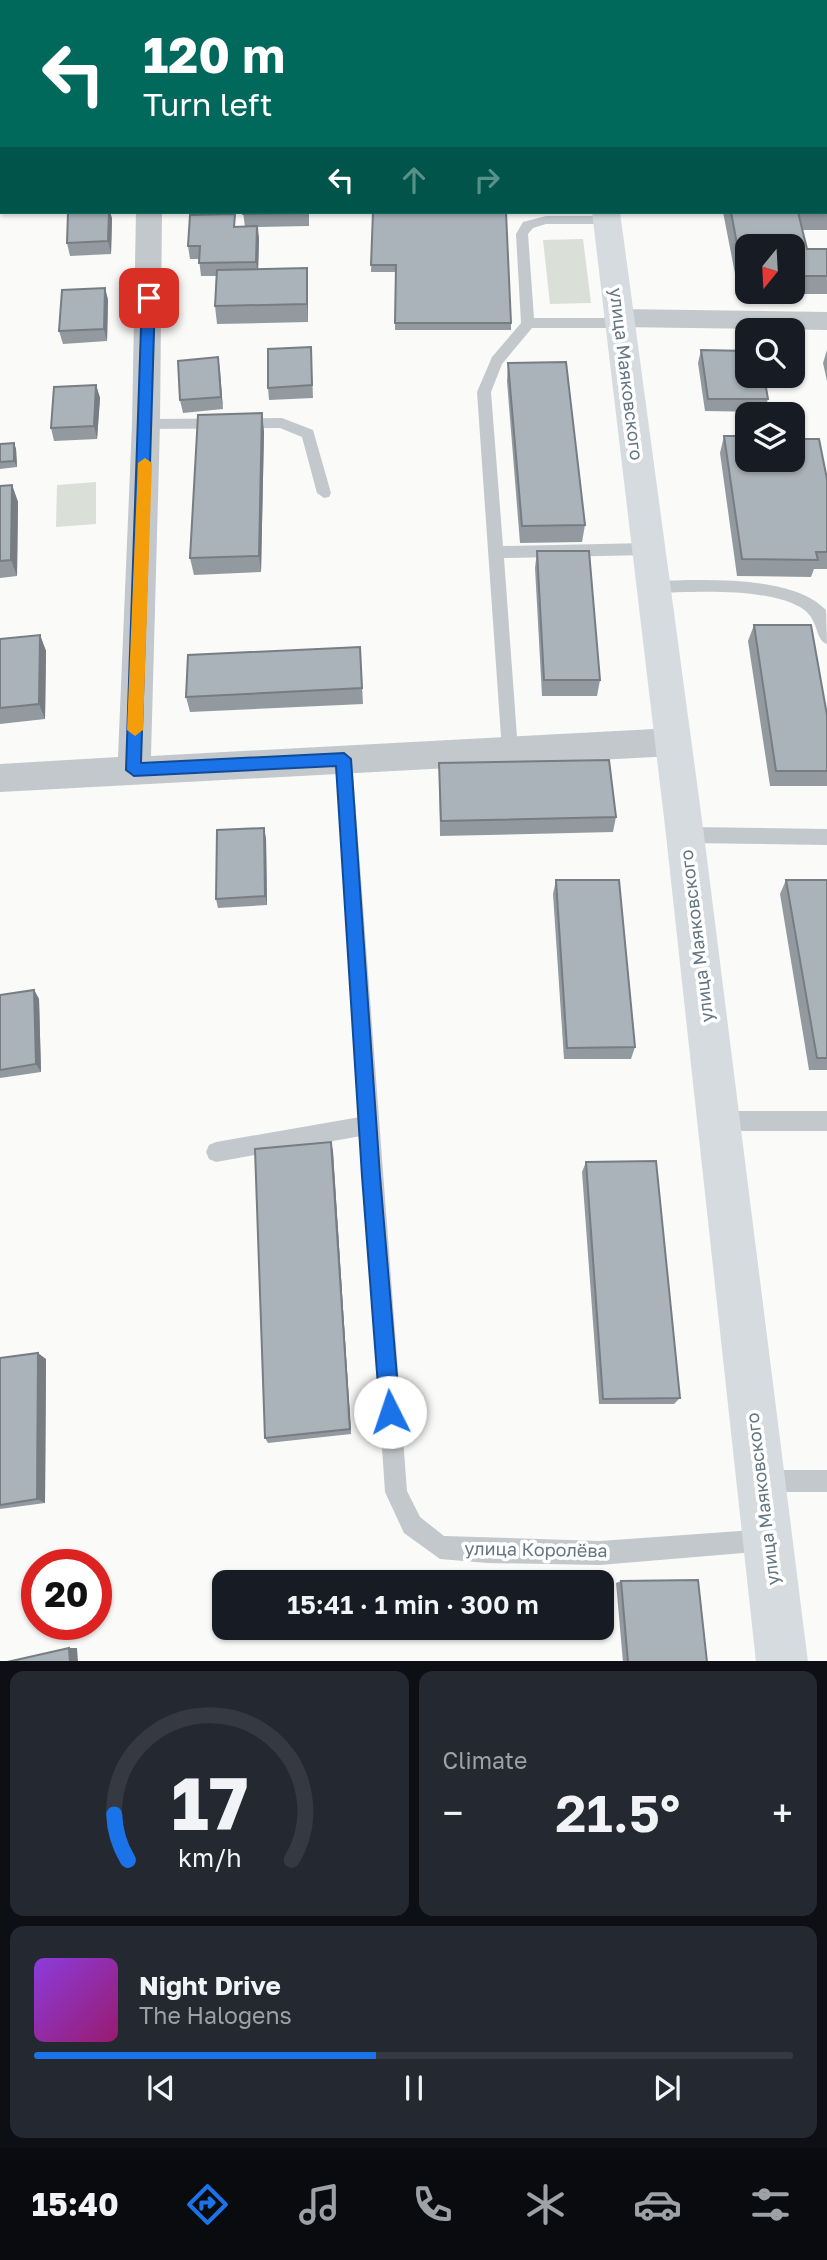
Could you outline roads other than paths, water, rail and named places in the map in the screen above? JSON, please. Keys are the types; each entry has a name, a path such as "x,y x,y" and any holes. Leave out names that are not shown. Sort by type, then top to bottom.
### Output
{"street":[{"path":"134,770 146,424 149,214"},
{"name":"улица Маяковского","path":"607,216 685,835 782,1661"},
{"path":"618,320 827,321"},
{"path":"0,778 673,742"}],"lane":[{"path":"510,751 484,392 494,362 521,336 528,323 522,234 528,225 546,220 607,216"},
{"path":"528,323 618,320"},
{"path":"146,424 282,423 308,434 324,493"},
{"path":"496,552 650,568 711,586 786,595 805,601 817,611 823,619 827,638"},
{"name":"улица Королёва","path":"344,759 396,1492 412,1525 440,1547 488,1551 600,1553 767,1540"},
{"path":"685,835 827,837"},
{"path":"718,1121 827,1121"},
{"path":"216,1152 368,1125"},
{"path":"762,1481 827,1481"}]}
